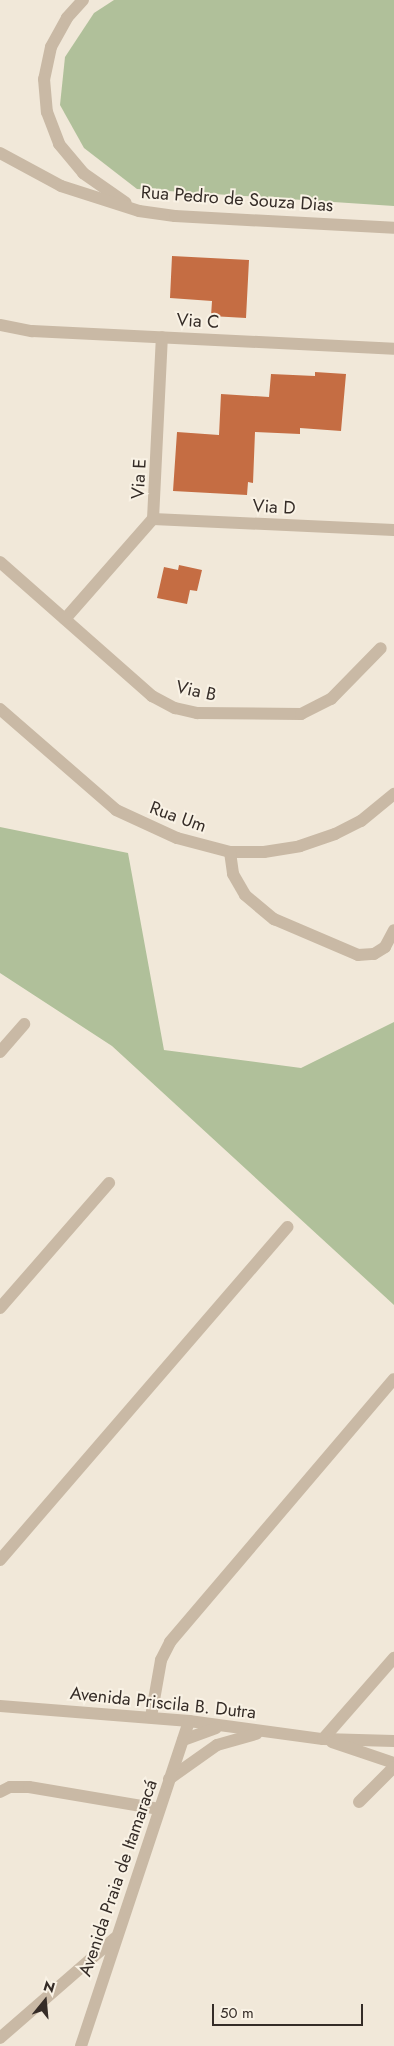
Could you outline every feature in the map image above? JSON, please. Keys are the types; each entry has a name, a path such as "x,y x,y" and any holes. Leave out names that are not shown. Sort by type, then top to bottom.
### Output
{"street":[{"path":"83,0 67,18 51,46 44,79 46,112 59,144 83,173 139,211"},
{"name":"Rua Pedro de Souza Dias","path":"0,153 61,186 139,211 175,216 394,228"},
{"name":"Via C","path":"0,325 32,331 394,349"},
{"name":"Via E","path":"65,619 153,519 162,337"},
{"name":"Via D","path":"153,519 394,530"},
{"name":"Via B","path":"0,562 152,696 175,708 197,712 301,714 330,699 381,648"},
{"name":"Rua Um","path":"0,709 116,810 177,838 230,852 264,852 300,846 335,834 361,820 394,794"},
{"path":"230,852 233,874 245,895 274,920 358,955 374,954 385,948 394,930"},
{"path":"0,1052 24,1024"},
{"path":"0,1308 109,1183"},
{"path":"0,1560 287,1227"},
{"path":"151,1717 161,1660 170,1642 394,1379"},
{"path":"323,1739 394,1658"},
{"name":"Avenida Priscila B. Dutra","path":"0,1706 151,1717 323,1739"},
{"name":"Avenida Praia de Itamaracá","path":"81,2046 189,1721"},
{"path":"183,1740 197,1732 226,1726"},
{"path":"169,1780 218,1745 247,1735 270,1732"},
{"path":"323,1739 394,1741"},
{"path":"323,1739 394,1765 359,1802"},
{"path":"0,1792 10,1787 29,1787 159,1809"},
{"path":"0,2038 116,1936"}],"green space":[{"path":"114,0 394,0 394,206 137,189 84,148 60,105 65,57 94,13"},
{"path":"0,827 128,853 164,1050 301,1068 394,1022 394,1305 112,1046 0,973"}],"building":[{"path":"172,256 249,260 246,318 211,316 212,301 170,298"},
{"path":"315,372 346,374 341,431 300,428 300,434 255,432 253,483 248,482 247,495 173,491 177,432 219,435 221,394 269,397 271,374 315,376"},
{"path":"179,565 202,570 197,591 190,590 187,604 157,598 164,567 178,570"}]}
